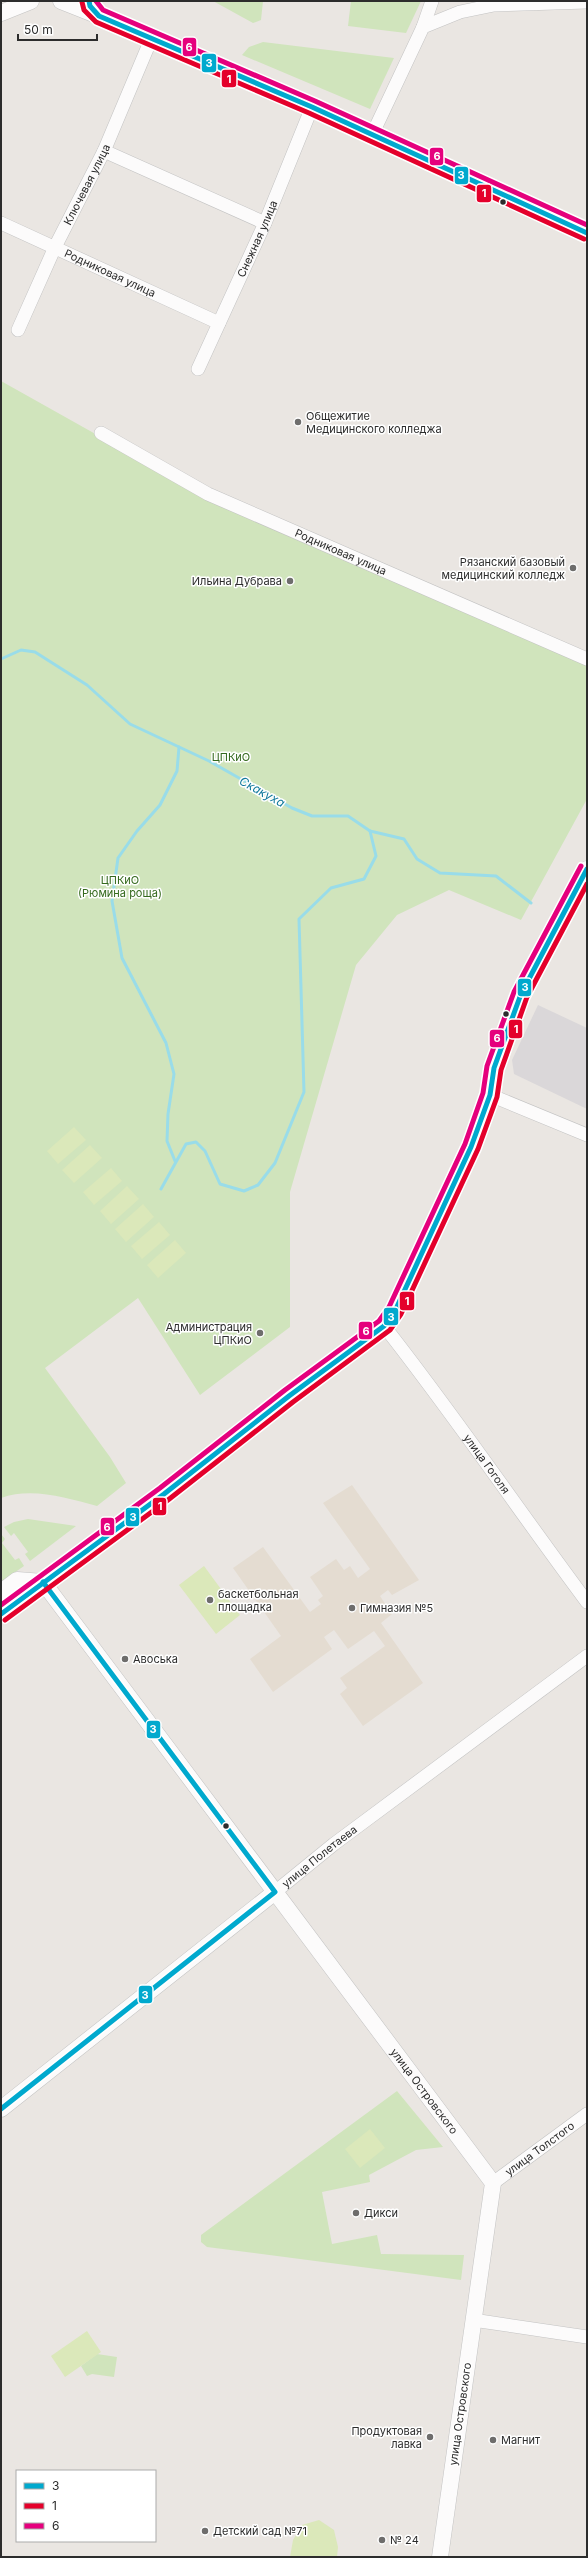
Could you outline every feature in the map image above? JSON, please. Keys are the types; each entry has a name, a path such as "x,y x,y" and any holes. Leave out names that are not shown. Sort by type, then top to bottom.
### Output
{"street":[{"path":"1,13 31,1"},
{"path":"61,1 152,37 312,107 587,232"},
{"path":"89,1 90,6 99,16"},
{"path":"372,135 423,27 432,1"},
{"path":"423,27 460,12 494,5 586,2"},
{"name":"Ключевая улица","path":"18,330 55,247 104,152 152,37"},
{"name":"Снежная улица","path":"198,369 265,223 312,107"},
{"path":"104,152 265,223"},
{"name":"Родниковая улица","path":"1,222 219,323"},
{"name":"Родниковая улица","path":"101,433 208,494 587,659"},
{"path":"1,1614 164,1494 289,1396 384,1326 395,1311 450,1196 490,1095 494,1068 511,1019 587,869"},
{"path":"490,1095 587,1135"},
{"name":"улица Гоголя","path":"384,1326 436,1393 587,1602"},
{"path":"1,1592 17,1580 43,1582"},
{"name":"улица Островского","path":"43,1582 494,2183 440,2557"},
{"name":"улица Полетаева","path":"1,2109 276,1892 334,1844 587,1656"},
{"name":"улица Толстого","path":"494,2183 587,2114"},
{"path":"474,2320 587,2337"}],"shaded area":[{"path":"538,1005 587,1028 587,1109 514,1074 512,1060"},
{"name":"Гимназия №5","path":"352,1485 419,1580 392,1595 388,1590 380,1596 392,1614 381,1623 423,1683 363,1726 340,1694 347,1688 340,1678 385,1646 374,1631 348,1649 334,1630 324,1637 332,1649 273,1692 250,1659 281,1636 233,1568 263,1547 310,1612 321,1604 318,1600 323,1596 310,1577 336,1559 344,1570 350,1566 358,1578 370,1569 323,1503"}],"green space":[{"path":"213,1 263,1 261,20 253,23"},
{"path":"351,1 421,1 406,33 348,26"},
{"path":"263,42 394,58 370,109 242,55 249,47"},
{"name":"ЦПКиО","path":"1,381 206,496 587,663 587,799 521,920 449,890 397,915 356,965 290,1192 290,1327 200,1395 138,1298 45,1368 110,1457 126,1483 97,1506 61,1497 25,1493 1,1498"},
{"path":"74,1127 86,1140 58,1164 47,1151"},
{"path":"90,1145 102,1158 74,1183 62,1170"},
{"path":"111,1168 122,1181 94,1205 83,1192"},
{"path":"127,1186 139,1199 111,1224 100,1211"},
{"path":"143,1204 154,1217 126,1242 115,1229"},
{"path":"159,1222 170,1235 142,1259 131,1246"},
{"path":"175,1240 186,1253 158,1278 147,1265"},
{"path":"28,1519 76,1526 30,1561 25,1554 28,1552 14,1533 11,1536 4,1527 14,1522"},
{"path":"1,1534 5,1539 2,1543 15,1560 19,1558 24,1566 1,1582"},
{"name":"баскетбольная площадка","path":"204,1566 240,1615 216,1634 179,1585"},
{"path":"397,2091 443,2147 416,2150 369,2175 370,2182 322,2192 332,2244 377,2235 381,2254 464,2255 461,2280 207,2247 201,2242 201,2235"},
{"path":"370,2129 385,2148 360,2168 345,2149"},
{"path":"87,2331 101,2352 65,2377 51,2356"},
{"path":"97,2354 117,2357 114,2377 92,2374 87,2376 81,2366"},
{"path":"319,2520 334,2530 338,2547 337,2557 290,2557 293,2540 302,2525"}],"waterway":[{"name":"Скакуха","path":"1,659 21,650 35,652 87,685 130,724 209,761 292,808 312,816 348,816 370,831 404,839 417,859 440,873 496,876 531,903"},
{"path":"175,1161 167,1141 168,1114 174,1074 166,1043 122,958 112,901 118,858 137,831 160,805 177,771 179,747"},
{"path":"161,1189 186,1144 196,1142 205,1151 220,1184 244,1191 258,1185 275,1163 304,1092 299,919 331,888 364,879 376,856 370,831"}],"transit line":[{"name":"3","path":"89,1 90,6 99,16 312,107 587,233"},
{"name":"6","path":"96,1 103,10 315,101 587,225"},
{"name":"1","path":"82,2 84,10 96,22 309,113 584,239"},
{"name":"6","path":"1,1605 160,1488 285,1390 379,1321 389,1307 465,1144 483,1093 487,1066 514,992 581,866"},
{"name":"3","path":"1,1614 164,1494 289,1396 384,1326 395,1311 471,1147 490,1095 494,1068 521,994 587,869"},
{"name":"1","path":"5,1620 168,1500 293,1402 390,1330 401,1314 478,1149 497,1097 501,1070 527,997 587,884"},
{"name":"3","path":"1,2109 275,1892 43,1582"}],"place":[{"name":"Общежитие Медицинского колледжа","path":"298,422"},
{"name":"Рязанский базовый медицинский колледж","path":"573,568"},
{"name":"Ильина Дубрава","path":"290,581"},
{"name":"Администрация ЦПКиО","path":"260,1333"},
{"name":"баскетбольная площадка","path":"210,1600"},
{"name":"Гимназия №5","path":"352,1608"},
{"name":"Авоська","path":"125,1659"},
{"name":"Дикси","path":"356,2213"},
{"name":"Продуктовая лавка","path":"430,2437"},
{"name":"Магнит","path":"493,2440"},
{"name":"Детский сад №71","path":"205,2531"},
{"name":"№ 24","path":"382,2540"}],"park label":[{"name":"ЦПКиО (Рюмина роща)","path":"120,886"}]}
